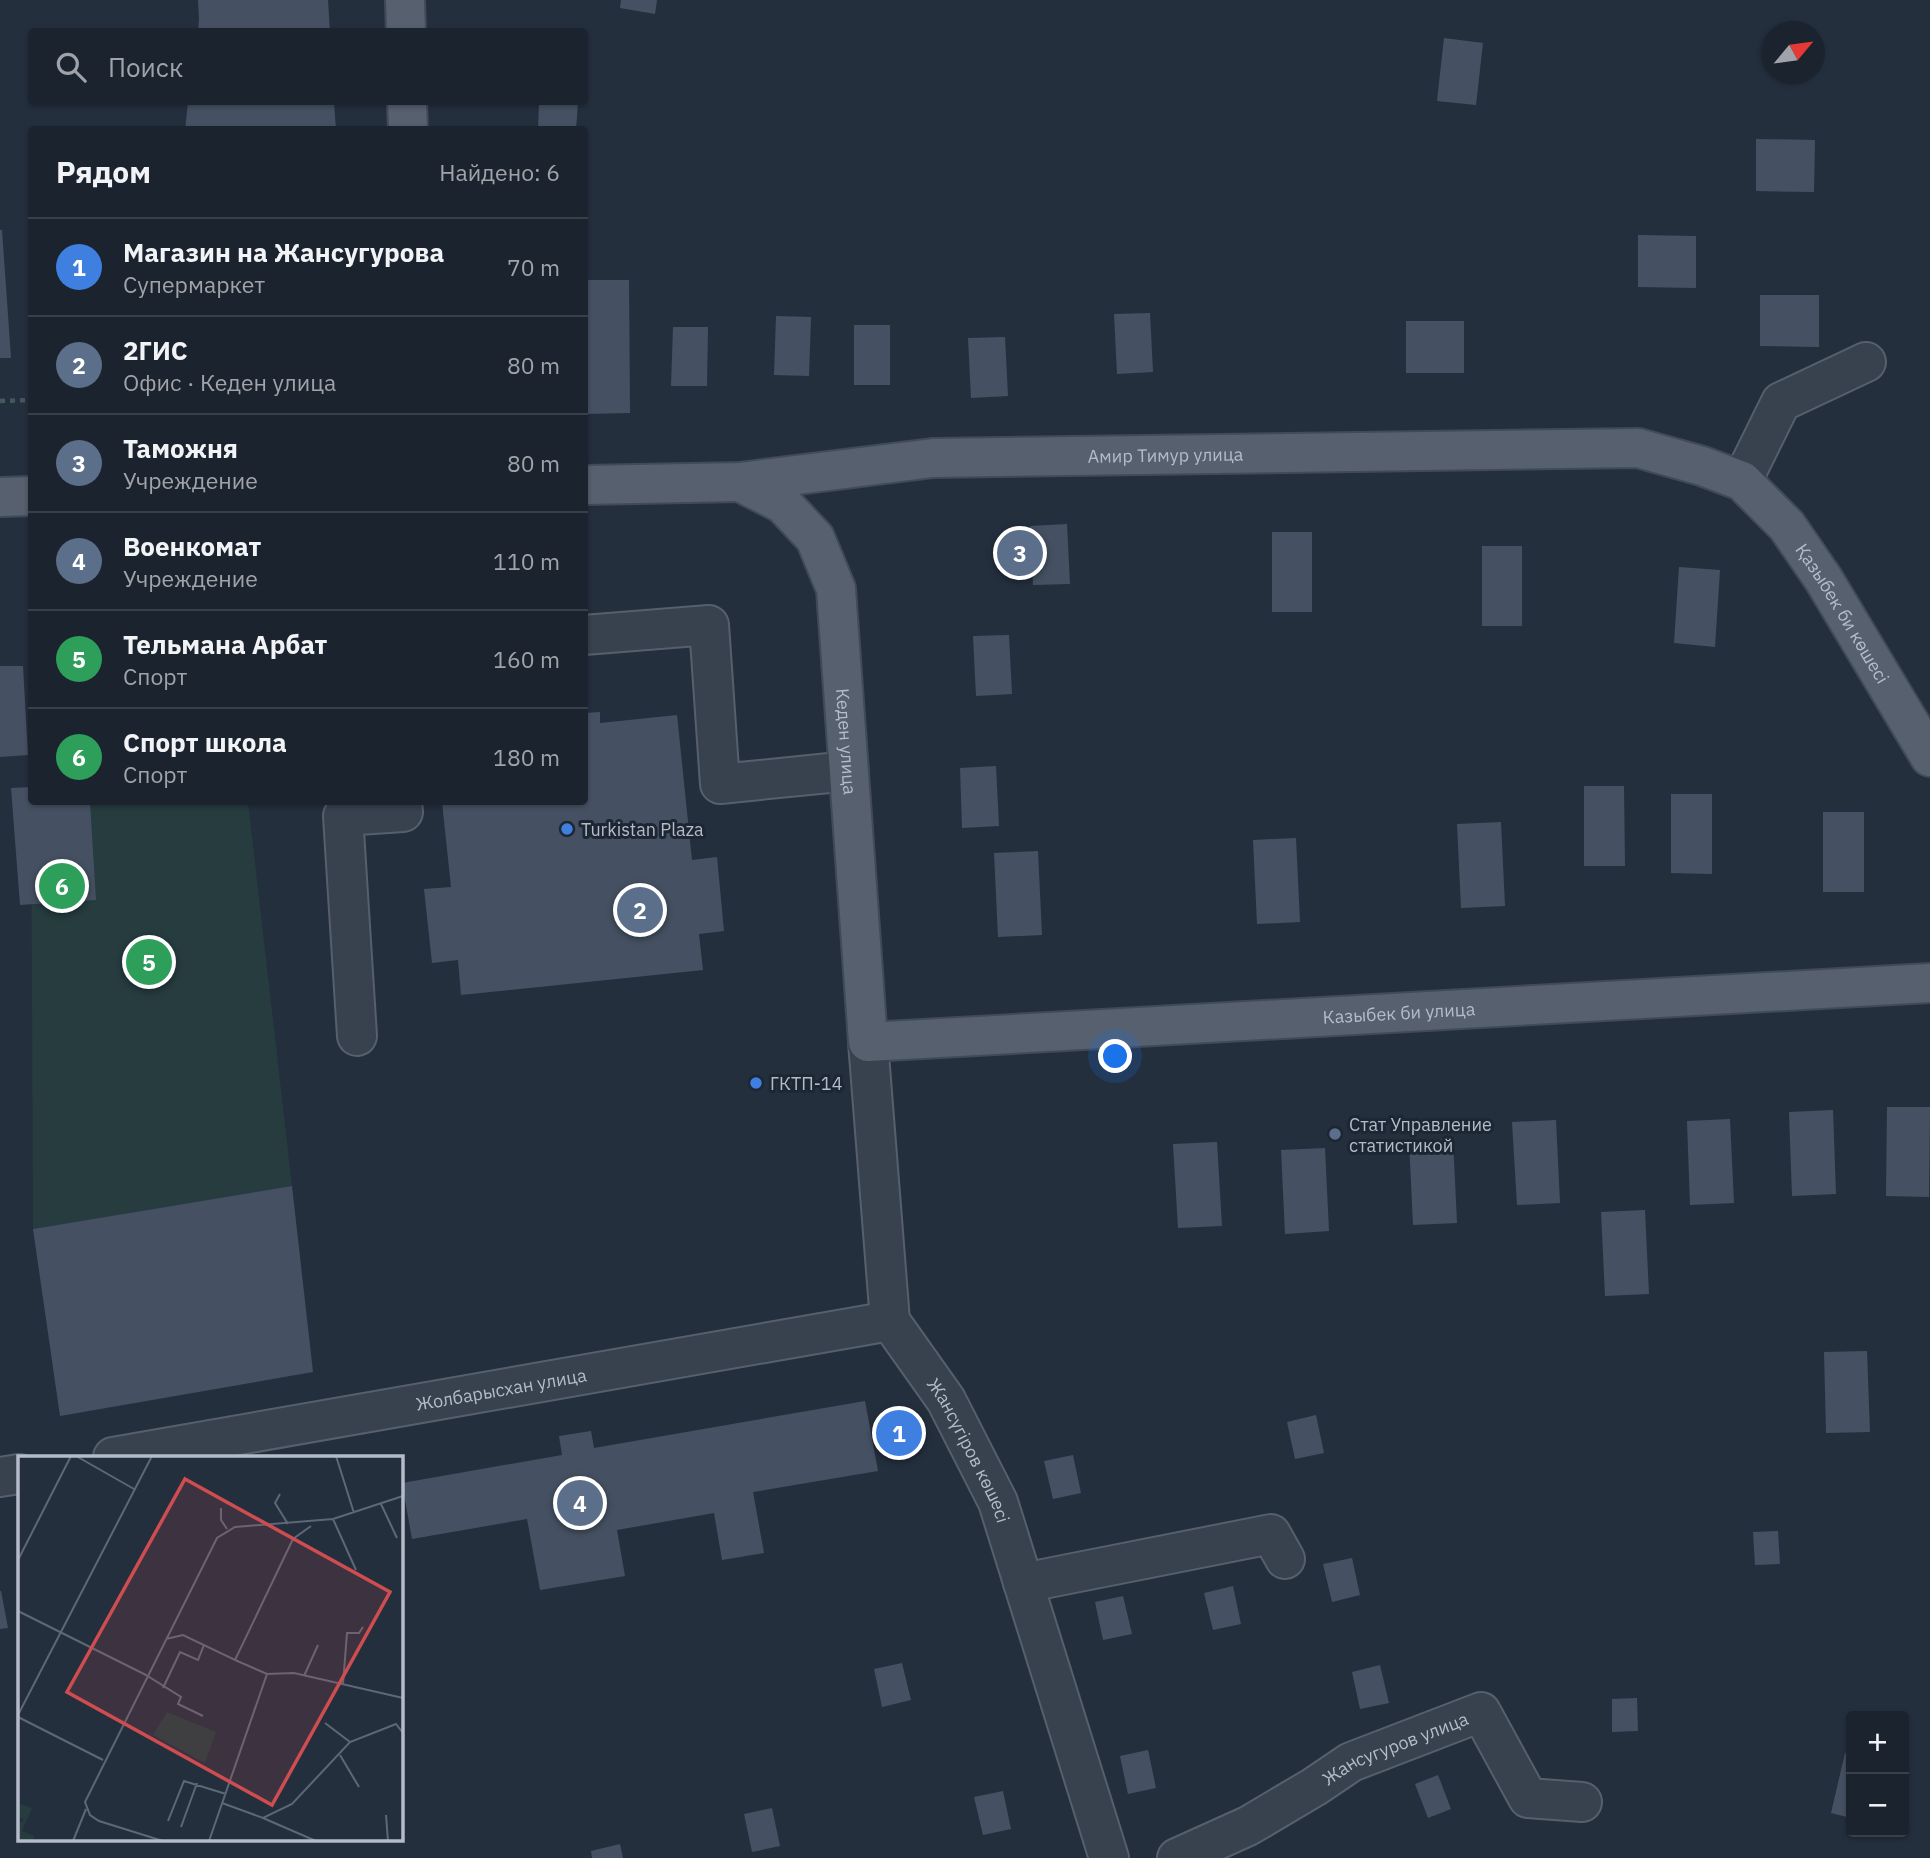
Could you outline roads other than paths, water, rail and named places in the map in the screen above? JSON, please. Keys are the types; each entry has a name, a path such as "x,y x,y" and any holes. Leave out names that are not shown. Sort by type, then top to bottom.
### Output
{"main road":[{"path":"405,0 406,28"},
{"path":"407,105 408,126"},
{"name":"Амир Тимур улица","path":"588,485 740,482 933,458 1637,448 1702,466 1742,481"},
{"name":"Қазыбек би көшесі","path":"1742,481 1787,526 1824,580 1930,757"},
{"name":"Кеден улица","path":"740,482 783,503 807,529 815,538 836,589 868,1042"},
{"path":"0,497 28,496"},
{"name":"Казыбек би улица","path":"868,1042 1928,982"}],"street":[{"path":"1742,481 1781,402 1866,362"},
{"path":"588,635 709,625 720,784 849,771"},
{"path":"357,1035 343,816 402,812 402,805"},
{"path":"868,1042 890,1321"},
{"name":"Жолбарысхан улица","path":"119,1456 890,1321"},
{"name":"Жансүгіров көшесі","path":"890,1321 946,1400 998,1502 1109,1858"},
{"path":"0,1477 18,1474"},
{"path":"1023,1583 1271,1534 1285,1559"},
{"name":"Жансугуров улица","path":"1177,1858 1248,1826 1351,1762 1481,1712 1528,1798 1581,1802"}],"place":[{"name":"Таможня","path":"1020,553"},
{"name":"Turkistan Plaza","path":"567,829"},
{"name":"Спорт школа","path":"62,886"},
{"name":"2ГИС","path":"640,910"},
{"name":"Тельмана Арбат","path":"149,962"},
{"name":"ГКТП-14","path":"756,1083"},
{"name":"Стат Управление статистикой","path":"1335,1134"},
{"name":"Магазин на Жансугурова","path":"899,1433"},
{"name":"Военкомат","path":"580,1503"}]}
